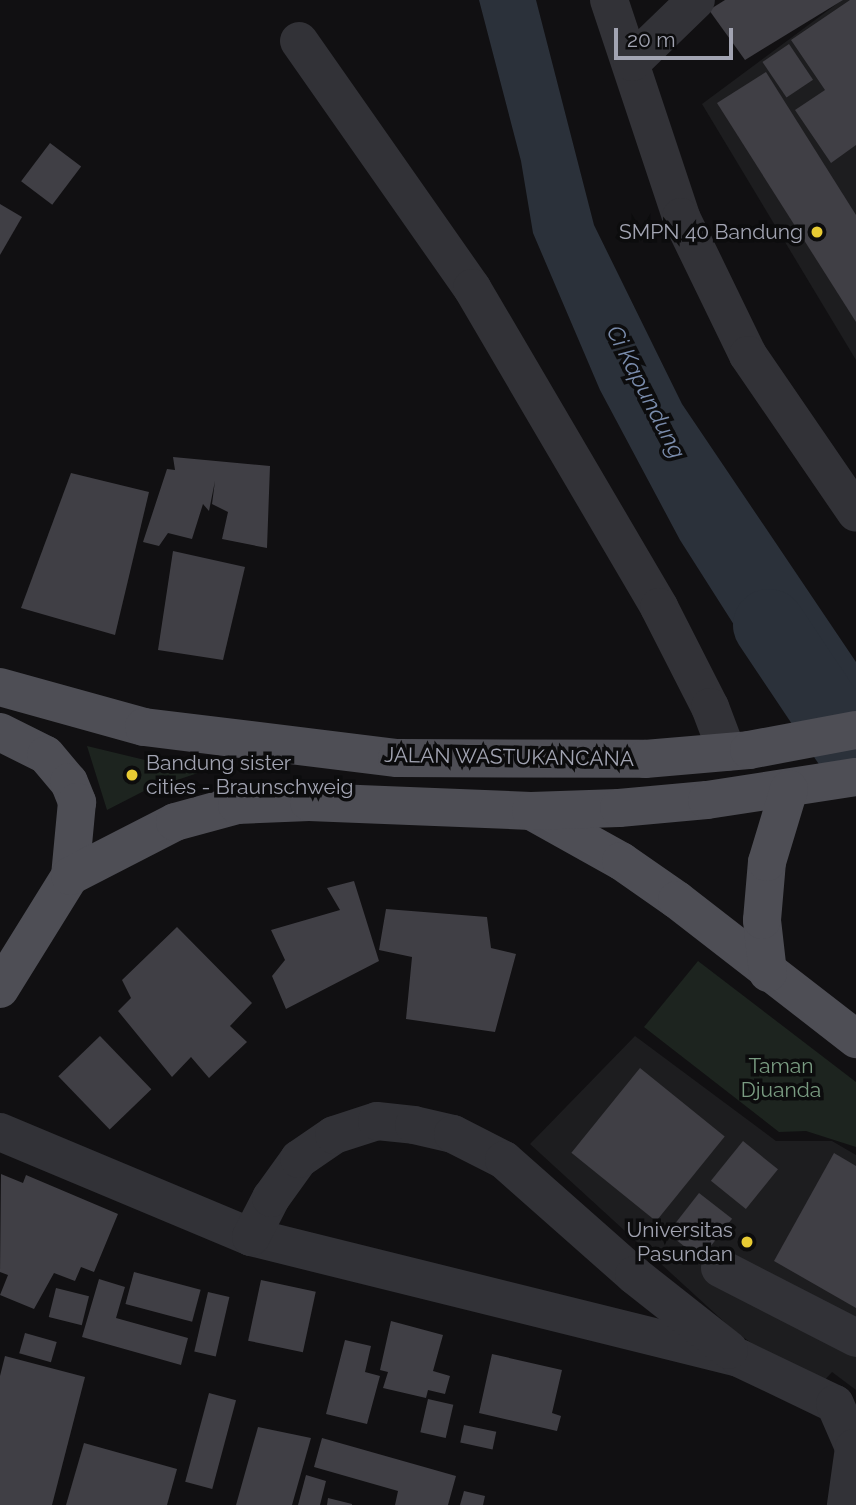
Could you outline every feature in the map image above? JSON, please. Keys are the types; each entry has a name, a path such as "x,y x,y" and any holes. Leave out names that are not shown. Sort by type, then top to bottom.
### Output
{"main road":[{"name":"JALAN WASTUKANCANA","path":"0,687 144,727 397,758 645,758 780,746 856,730"},
{"path":"0,732 46,755 69,782 76,802 70,876 0,989"},
{"path":"395,806 397,758"},
{"path":"70,876 175,822 237,805 395,806 531,811 619,808 797,788 856,777"},
{"path":"768,973 762,920 767,862 797,788"},
{"path":"531,811 621,861 856,1039"}],"street":[{"path":"609,0 632,62 681,216 748,355 856,513"},
{"path":"632,62 696,0"},
{"path":"299,41 472,288 659,607 710,707 727,752"},
{"path":"251,1237 271,1198 299,1159 334,1135 377,1121 440,1131 504,1160 634,1275 739,1358"},
{"path":"0,1132 251,1237 739,1358 835,1404 854,1448 846,1505"},
{"path":"720,1268 856,1338"}],"shaded area":[{"name":"SMPN 40 Bandung","path":"842,0 856,0 856,360 702,104"},
{"name":"Universitas Pasundan","path":"635,1036 776,1141 832,1141 856,1155 856,1390 832,1372 816,1390 732,1329 530,1144"}],"green space":[{"path":"87,746 174,767 204,771 144,791 107,810"},
{"name":"Taman Djuanda","path":"698,961 856,1082 856,1147 806,1131 779,1132 644,1027"}],"water":[{"path":"479,0 536,0 594,225 682,404 856,662 856,704 790,713 680,540 600,390 533,233 521,161"}],"building":[{"path":"725,0 843,0 745,60 709,10"},
{"path":"850,0 856,0 856,145 831,163 795,110 825,90 791,40"},
{"path":"789,44 813,80 787,98 762,62"},
{"path":"766,72 856,215 856,322 717,103"},
{"path":"50,143 81,166 52,205 21,181"},
{"path":"0,204 22,217 0,255"},
{"path":"173,457 270,466 267,548 222,539 228,512 212,504 215,481 209,511 203,504 192,539 168,533 159,546 143,542 167,469 175,470"},
{"path":"71,473 149,492 115,635 21,608"},
{"path":"173,551 245,567 223,660 158,650"},
{"path":"354,881 379,961 286,1009 272,976 285,960 271,930 340,910 327,888"},
{"path":"386,909 487,917 491,948 516,954 495,1032 406,1019 412,957 379,950"},
{"path":"177,927 252,1003 230,1026 247,1042 209,1078 191,1057 172,1077 118,1011 131,998 122,980"},
{"path":"100,1036 151,1089 110,1130 58,1076"},
{"path":"640,1068 725,1137 656,1221 571,1153"},
{"path":"743,1141 778,1169 746,1209 711,1181"},
{"path":"834,1153 856,1166 856,1308 774,1261"},
{"path":"1,1174 23,1183 26,1175 118,1214 94,1272 81,1267 75,1281 54,1273 34,1309 0,1295 8,1275 0,1272"},
{"path":"699,1193 732,1219 701,1259 668,1233"},
{"path":"134,1272 201,1290 192,1322 125,1304"},
{"path":"99,1279 125,1287 116,1318 188,1338 181,1365 82,1337"},
{"path":"261,1280 316,1292 303,1352 248,1341"},
{"path":"56,1288 89,1296 82,1325 49,1317"},
{"path":"208,1292 229,1297 216,1356 194,1351"},
{"path":"391,1321 443,1335 433,1371 450,1376 445,1394 428,1390 426,1398 383,1388 388,1372 380,1370"},
{"path":"25,1333 57,1342 51,1362 19,1353"},
{"path":"345,1340 371,1346 365,1372 380,1376 367,1424 326,1414"},
{"path":"492,1354 562,1370 552,1413 561,1416 557,1431 479,1413"},
{"path":"5,1356 85,1377 52,1505 0,1505 0,1376"},
{"path":"209,1393 236,1400 212,1489 185,1482"},
{"path":"428,1399 453,1405 446,1438 420,1432"},
{"path":"464,1425 496,1432 493,1449 460,1443"},
{"path":"258,1427 311,1438 292,1505 236,1505"},
{"path":"322,1438 456,1476 448,1505 395,1505 398,1491 314,1467"},
{"path":"84,1443 177,1469 167,1505 66,1505"},
{"path":"306,1475 326,1481 320,1505 298,1505"},
{"path":"464,1491 485,1496 483,1505 460,1505"},
{"path":"328,1498 352,1504 352,1505 327,1505"}],"waterway":[{"name":"Ci Kapundung","path":"769,625 856,755"}],"place":[{"name":"SMPN 40 Bandung","path":"817,232"},
{"name":"Bandung sister cities - Braunschweig","path":"132,775"},
{"name":"Universitas Pasundan","path":"747,1242"}]}
